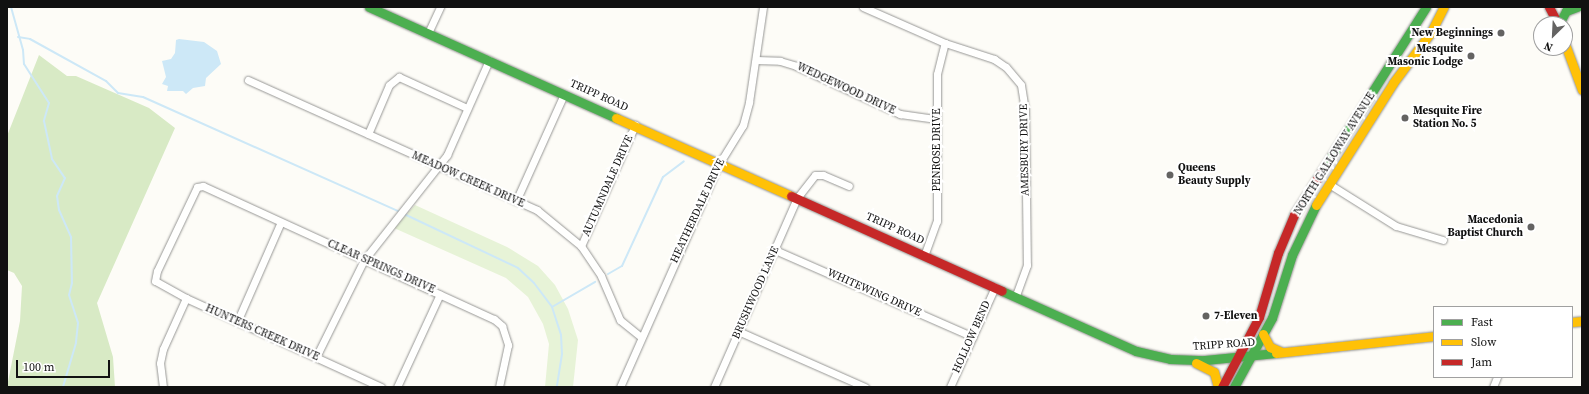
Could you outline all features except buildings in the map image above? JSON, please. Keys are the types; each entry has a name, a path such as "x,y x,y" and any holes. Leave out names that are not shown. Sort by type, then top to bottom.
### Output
{"street":[{"name":"TRIPP ROAD","path":"369,7 1136,351 1187,360 1249,356 1433,336"},
{"path":"428,34 440,7"},
{"name":"HEATHERDALE DRIVE","path":"620,387 640,336 719,164 743,125 756,60 763,7"},
{"name":"AMESBURY DRIVE","path":"862,7 945,43 994,59 1006,67 1021,85 1025,110 1027,265 1016,296"},
{"name":"NORTH GALLOWAY AVENUE","path":"1222,387 1259,317 1285,234 1318,176 1426,7"},
{"name":"NORTH GALLOWAY AVENUE","path":"1234,387 1249,356 1272,318 1297,243 1338,169 1393,83 1431,32 1444,7"},
{"path":"1549,7 1554,16"},
{"path":"1563,16 1566,11 1577,7"},
{"name":"PENROSE DRIVE","path":"924,256 937,221 937,74 945,43"},
{"path":"1569,56 1582,90"},
{"path":"316,357 364,260 390,225 438,167 453,144 489,60"},
{"name":"WEDGEWOOD DRIVE","path":"756,60 780,61 796,66 900,114 937,120"},
{"path":"1382,76 1393,83"},
{"path":"368,134 389,86 399,77 468,108"},
{"name":"MEADOW CREEK DRIVE","path":"248,80 516,201 551,220 581,246 601,276 620,320 640,336"},
{"path":"516,201 564,94"},
{"name":"AUTUMNDALE DRIVE","path":"581,246 635,125"},
{"path":"1327,162 1338,169"},
{"name":"BRUSHWOOD LANE","path":"714,387 797,198 815,175 823,175 849,186"},
{"path":"1318,176 1396,226 1443,240"},
{"name":"CLEAR SPRINGS DRIVE","path":"157,271 194,191 200,186 494,319 502,326 508,345 500,387"},
{"path":"237,322 281,222"},
{"name":"WHITEWING DRIVE","path":"775,250 972,337"},
{"name":"HUNTERS CREEK DRIVE","path":"157,271 155,281 186,298 381,387"},
{"name":"HOLLOW BEND","path":"950,387 995,287"},
{"path":"397,387 440,294"},
{"path":"163,387 160,363 163,349 186,298"},
{"path":"738,331 865,387"},
{"path":"1263,334 1270,347 1283,352"},
{"path":"1187,360 1214,372 1218,387"}],"green space":[{"path":"39,55 67,76 76,76 149,108 175,128 97,303 113,357 115,387 7,387 20,321 22,286 14,273 7,270 7,136"},
{"path":"415,205 507,247 538,266 555,285 568,309 578,340 573,387 545,387 549,344 543,324 528,297 506,278 394,228"}],"water":[{"path":"179,39 204,42 217,51 221,64 206,78 205,86 193,88 186,94 183,91 167,91 168,86 162,84 166,77 162,61 171,59 175,53 176,40"}],"waterway":[{"path":"11,7 23,50 24,64 49,103 44,121 52,159 65,178 57,196 59,210 71,237 72,283 69,295 78,323 76,343 63,387"},
{"path":"18,37 30,39 106,81 118,93 143,97 400,212"},
{"path":"608,274 622,266 663,177 684,161"},
{"path":"404,214 518,268 534,283 552,307 561,335 562,354 557,387"},
{"path":"552,307 595,282"}],"traffic: fast":[{"path":"369,7 616,118"},
{"path":"1322,171 1426,7"},
{"path":"1563,16 1566,11 1577,7"},
{"path":"1234,387 1272,318 1292,255 1316,205"},
{"path":"1002,291 1136,351 1170,359 1205,360 1276,353"}],"traffic: slow":[{"path":"1316,205 1393,83 1431,32 1444,7"},
{"path":"1569,56 1582,90"},
{"path":"616,118 791,196"},
{"path":"1573,322 1582,321"},
{"path":"1263,334 1270,347 1282,352"},
{"path":"1276,353 1433,336"},
{"path":"1196,363 1214,372 1218,387"}],"traffic: jam":[{"path":"1549,7 1554,16"},
{"path":"1222,387 1259,317 1278,253 1294,215 1322,171"},
{"path":"791,196 1002,291"}],"place":[{"name":"New Beginnings","path":"1501,33"},
{"name":"Mesquite Masonic Lodge","path":"1471,56"},
{"name":"Mesquite Fire Station No. 5","path":"1405,118"},
{"name":"Queens Beauty Supply","path":"1170,175"},
{"name":"Macedonia Baptist Church","path":"1531,227"},
{"name":"7-Eleven","path":"1206,316"}]}
